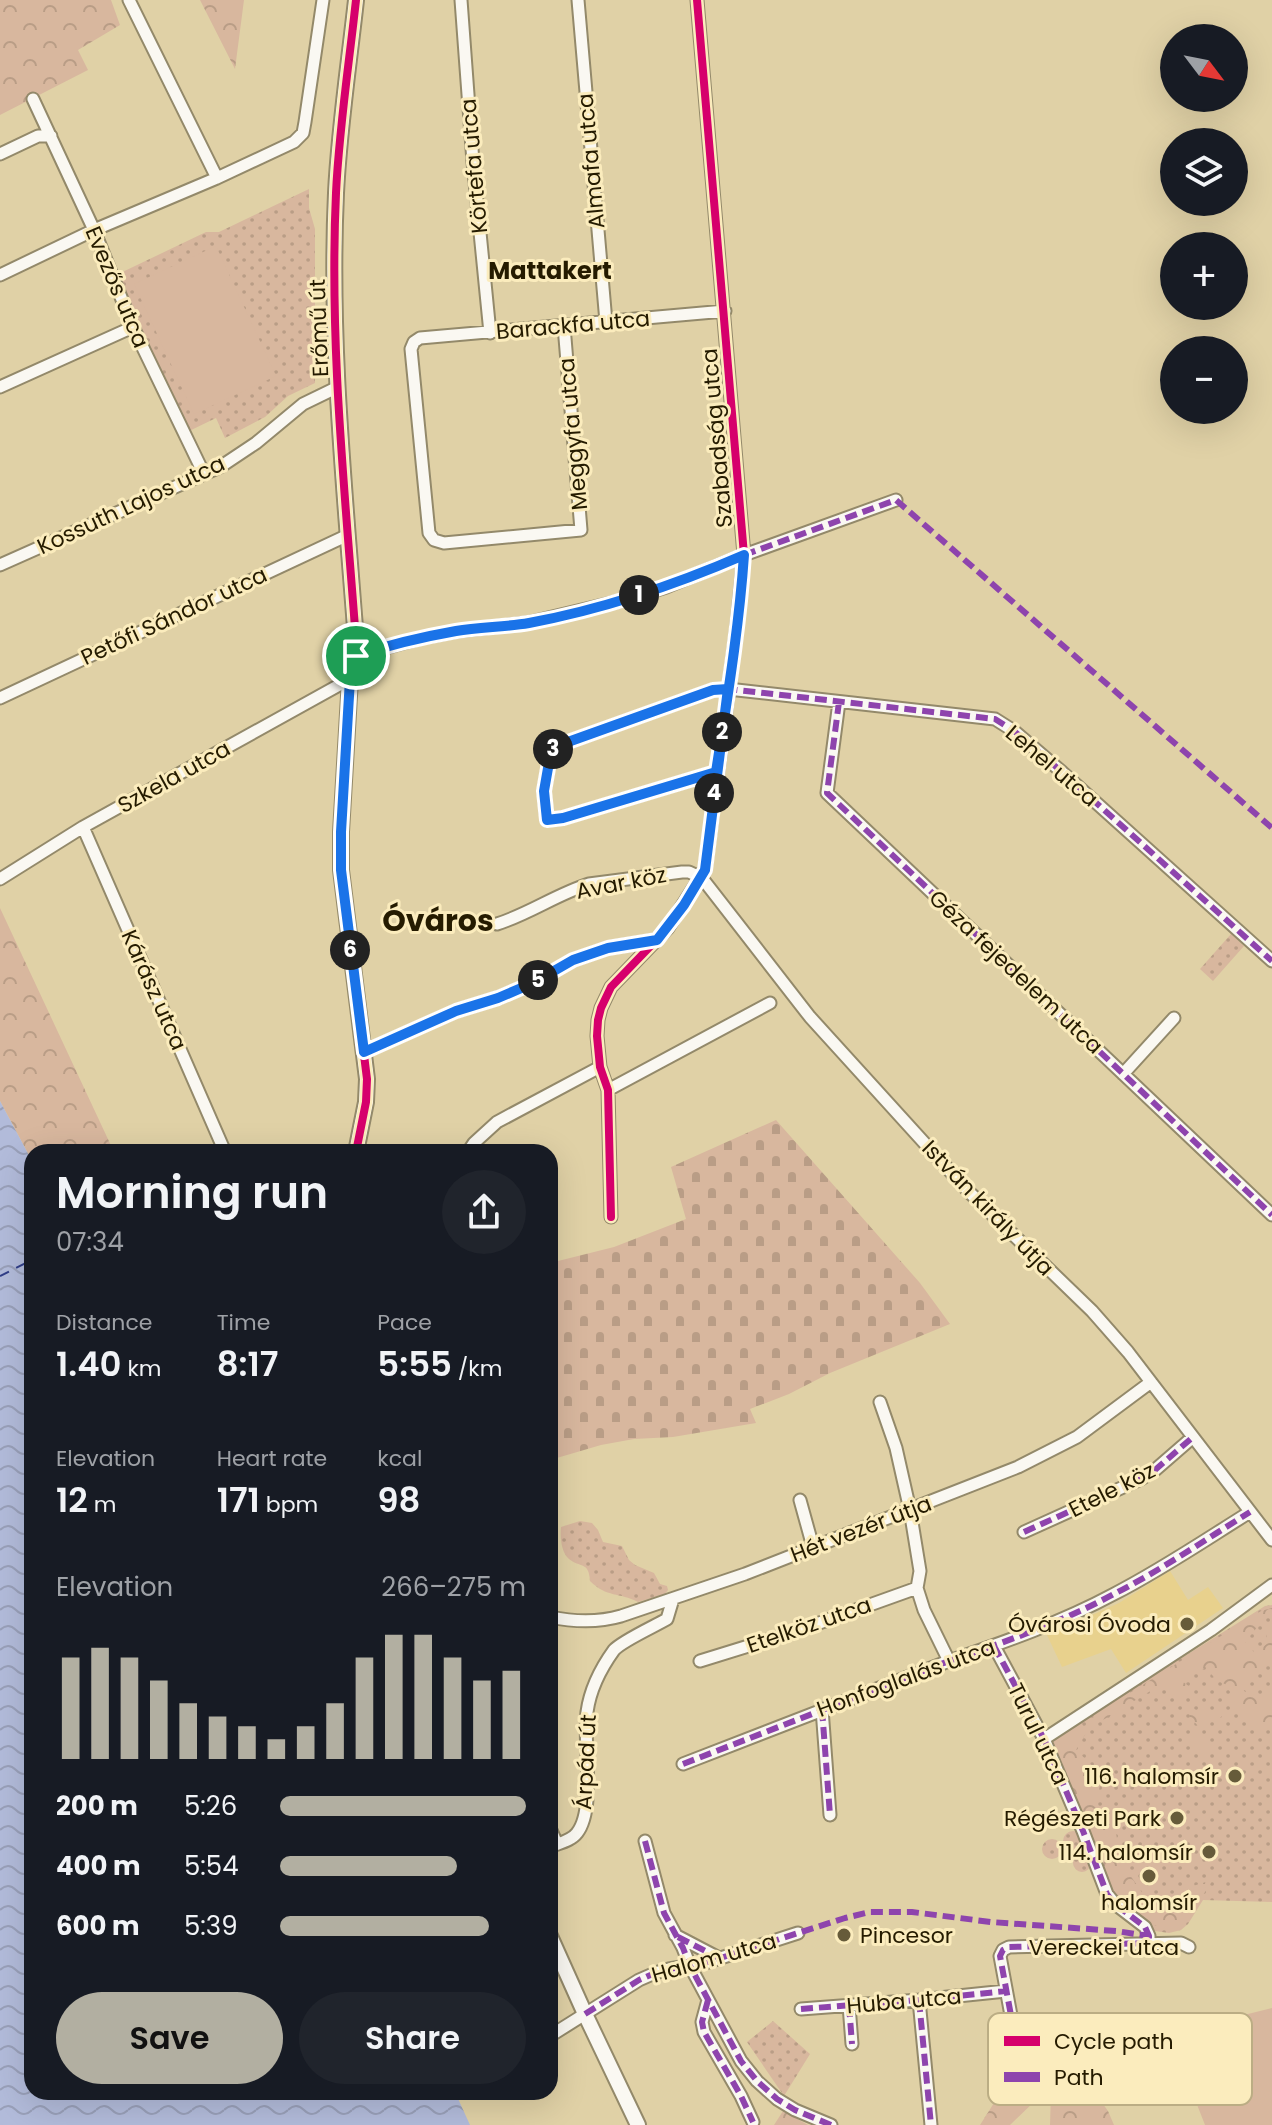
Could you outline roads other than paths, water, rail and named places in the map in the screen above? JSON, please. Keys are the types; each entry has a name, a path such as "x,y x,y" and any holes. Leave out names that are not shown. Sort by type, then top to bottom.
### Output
{"street":[{"path":"129,0 217,178"},
{"path":"0,275 294,142 303,133 323,0"},
{"name":"Erőmű út","path":"356,0 336,191 335,296 356,656 350,679 341,870 367,1079 358,1144"},
{"name":"Körtefa utca","path":"461,0 490,333"},
{"name":"Almafa utca","path":"578,0 606,322"},
{"name":"Szabadság utca","path":"611,1217 608,1090 600,1067 598,1020 604,998 619,977 668,928 702,878 708,858 744,555 697,0"},
{"name":"Evezős utca","path":"33,99 94,230 133,327 204,474"},
{"path":"0,154 38,136 51,136"},
{"name":"Barackfa utca","path":"420,338 725,311"},
{"name":"Meggyfa utca","path":"420,338 411,349 429,533 434,540 444,543 581,530 564,326"},
{"path":"0,387 133,327"},
{"name":"Kossuth Lajos utca","path":"0,565 220,467 303,404 338,387"},
{"path":"356,656 421,638 527,623 666,587 896,500"},
{"name":"Petőfi Sándor utca","path":"0,698 348,535"},
{"name":"Szkela utca","path":"0,879 83,827 350,679"},
{"path":"716,772 563,818 547,820 544,791 554,747 713,690 728,689"},
{"name":"Lehel utca","path":"728,689 995,719 1062,772 1272,961"},
{"name":"Géza fejedelem utca","path":"839,702 827,793 1272,1215"},
{"name":"Kárász utca","path":"83,827 222,1144"},
{"name":"Avar köz","path":"497,924 519,918 589,884 682,872 702,878"},
{"name":"István király útja","path":"702,878 810,1017 986,1210 1101,1322 1272,1540"},
{"path":"364,1052 456,1011 533,983 573,960 608,948 657,940"},
{"path":"608,1090 770,1003"},
{"path":"1123,1074 1174,1018"},
{"path":"473,1144 497,1122 600,1067"},
{"name":"Hét vezér útja","path":"558,1618 603,1621 673,1599 1018,1467 1100,1422 1151,1382"},
{"path":"880,1402 896,1448 910,1510 920,1571 917,1588 924,1610 949,1661"},
{"name":"Etele köz","path":"1024,1532 1141,1479 1193,1437"},
{"path":"800,1500 813,1547"},
{"name":"Honfoglalás utca","path":"683,1764 1078,1612 1148,1576 1250,1512"},
{"path":"1044,1739 1211,1630 1272,1585"},
{"name":"Etelköz utca","path":"700,1661 797,1631 917,1588"},
{"name":"Árpád út","path":"558,1844 572,1838 586,1810 587,1714 598,1678 619,1646 667,1619 673,1599"},
{"name":"Turul utca","path":"994,1646 1044,1739 1107,1894 1145,1927 1149,1943"},
{"path":"822,1709 830,1815"},
{"path":"645,1841 664,1913 741,2061 777,2099 831,2125"},
{"name":"Halom utca","path":"558,2031 639,1980 798,1933"},
{"path":"675,1935 719,1958"},
{"name":"Vereckei utca","path":"1010,2013 1000,1956 1009,1947 1181,1943 1189,1947"},
{"path":"558,1954 638,2125"},
{"name":"Huba utca","path":"801,2009 1006,1991"},
{"path":"708,2000 702,2022 704,2032 753,2122"},
{"path":"919,2000 931,2125"},
{"path":"849,2005 852,2044"}],"water":[{"path":"0,1101 24,1146 24,2100 459,2100 470,2125 0,2125"}],"place":[{"name":"Óvárosi Óvoda","path":"1187,1624"},
{"name":"116. halomsír","path":"1235,1776"},
{"name":"Régészeti Park","path":"1177,1818"},
{"name":"114. halomsír","path":"1209,1852"},
{"name":"halomsír","path":"1149,1876"},
{"name":"Pincesor","path":"844,1935"}],"district":[{"name":"Mattakert","path":"550,270"},
{"name":"Óváros","path":"438,920"}]}
